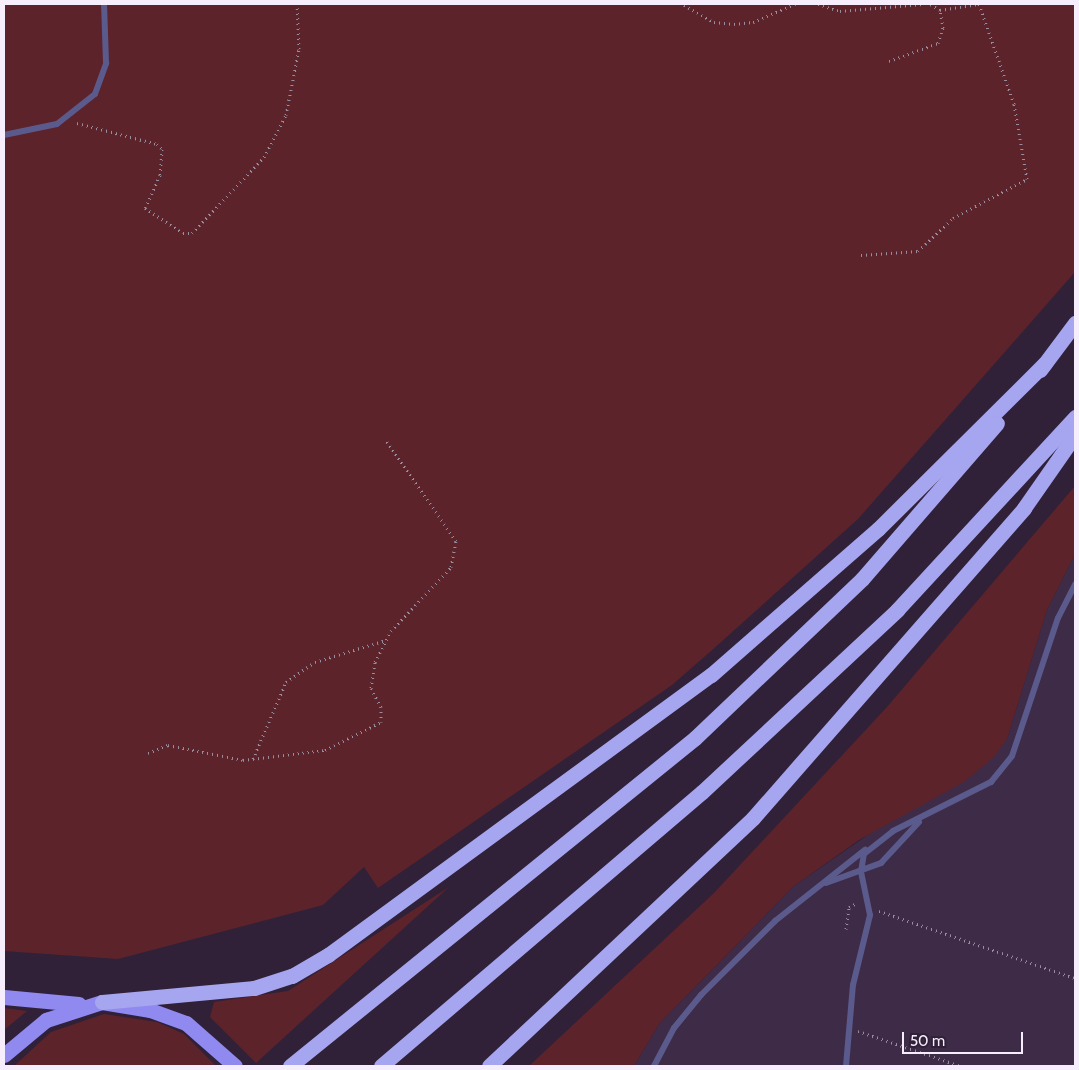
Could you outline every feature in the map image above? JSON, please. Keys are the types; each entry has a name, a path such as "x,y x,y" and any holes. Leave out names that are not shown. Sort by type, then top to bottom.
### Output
{"highway":[{"path":"290,1066 695,738 862,579 951,480 1075,323"},
{"path":"94,1003 254,988 292,976 328,955 711,675 878,529 1045,363"},
{"path":"381,1066 702,792 897,610 1075,416"},
{"path":"489,1066 754,818 1017,515 1075,435"}],"main road":[{"path":"4,997 94,1003 150,1010 186,1023 235,1066"},
{"path":"4,1055 46,1020 94,1003"}],"lane":[{"path":"4,135 28,133 64,120 95,94 106,63 104,4"},
{"path":"654,1066 674,1028 701,994 806,895 868,848 991,782 1012,756 1025,727 1058,618 1075,584"},
{"path":"806,895 828,881 860,872 881,863 928,815"},
{"path":"846,1066 848,1030 870,908 860,872 868,848"}],"path":[{"path":"64,120 157,144 162,149 160,175 145,208 183,233 192,233 264,157 286,116 299,50 297,4"},
{"path":"684,6 714,22 734,24 753,22 795,4"},
{"path":"818,4 840,11 923,4"},
{"path":"861,255 918,251 953,218 1028,179 1014,104 979,4 940,10 930,4"},
{"path":"889,61 938,43 943,28 940,10"},
{"path":"148,753 168,745 222,758 253,759 325,750 374,728 383,715 371,676 386,640 451,567 456,541 385,439"},
{"path":"253,759 286,682 315,662 386,640"},
{"path":"846,929 850,907 855,902 1075,978"},
{"path":"848,1030 961,1066"}],"shaded area":[{"path":"4,4 1075,4 1075,272 858,519 711,651 672,685 378,888 364,867 323,905 118,959 4,951"},
{"path":"1075,486 1075,554 1047,610 1007,739 993,758 964,782 859,840 794,886 659,1024 634,1066 529,1066 714,893 887,707"},
{"path":"1075,554 1075,1066 634,1066 659,1024 794,886 1007,739 1047,610"},
{"path":"449,887 256,1063 210,1017 214,1002 288,991"},
{"path":"4,1008 27,1011 4,1030"},
{"path":"104,1014 157,1022 184,1034 216,1066 14,1066 51,1032"}]}
